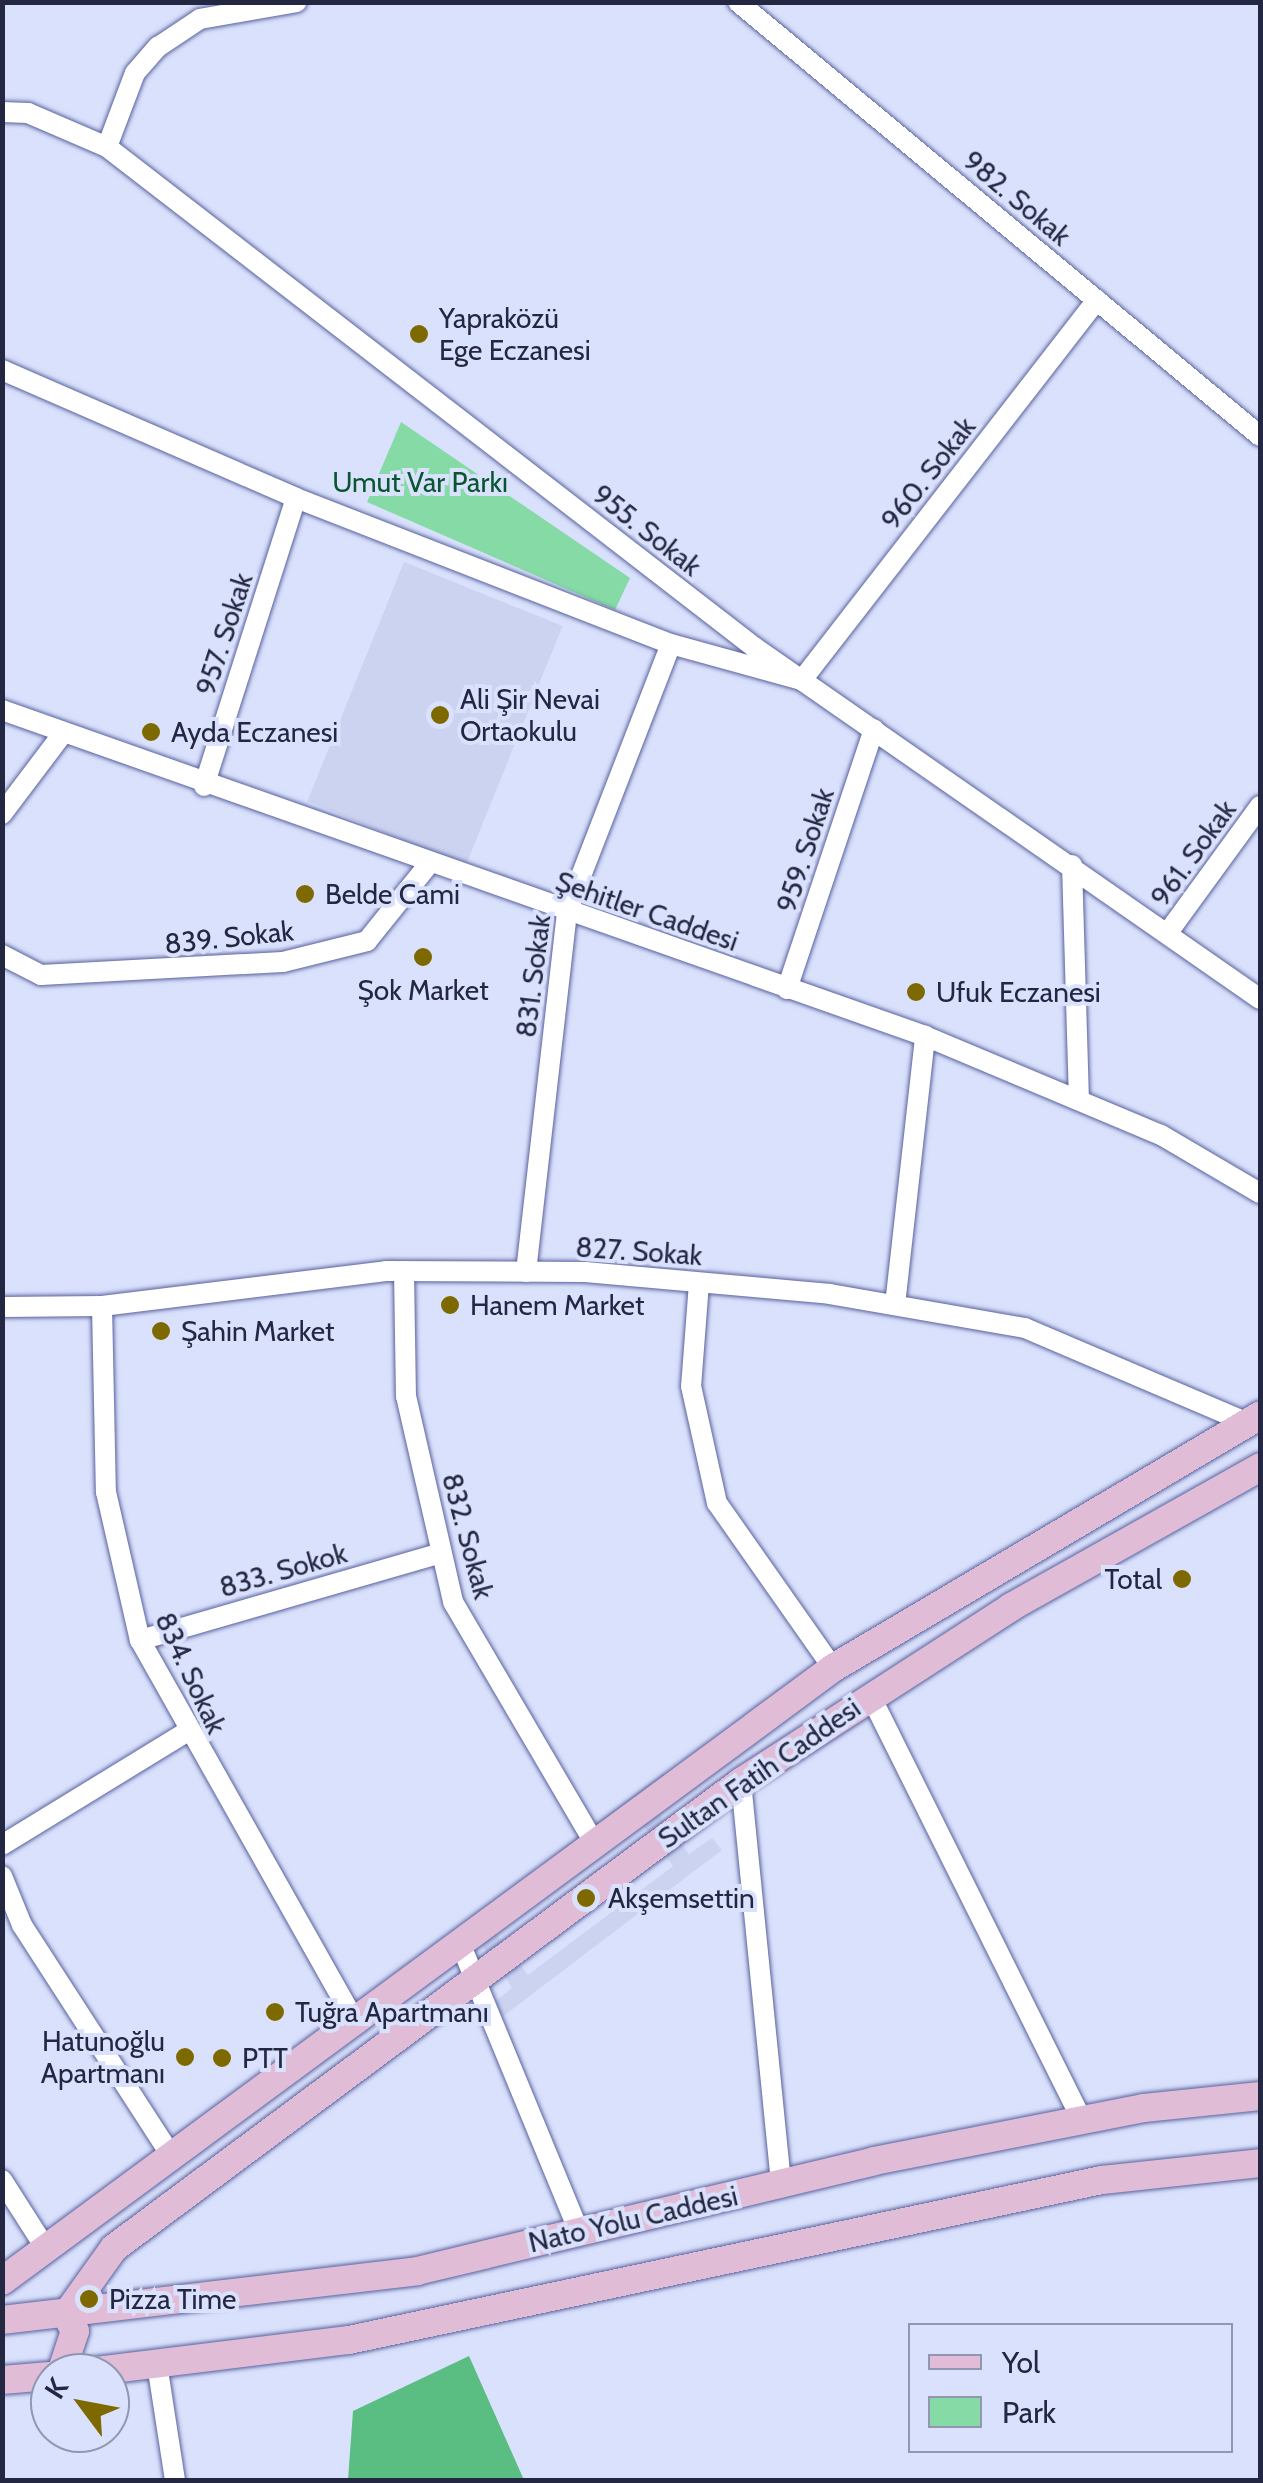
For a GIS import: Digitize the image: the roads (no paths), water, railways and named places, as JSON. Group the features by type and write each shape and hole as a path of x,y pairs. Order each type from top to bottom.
{"main road":[{"name":"Sultan Fatih Caddesi","path":"2,2281 43,2244 356,2024 593,1842 833,1668 1256,1419"},
{"name":"Sultan Fatih Caddesi","path":"66,2315 114,2248 741,1782 870,1694 1260,1467"},
{"name":"Nato Yolu Caddesi","path":"2,2320 416,2271 781,2184 1082,2120 1260,2096"},
{"path":"130,2367 350,2340 1102,2180 1260,2163"},
{"path":"66,2315 76,2330 68,2353"},
{"path":"2,2380 30,2378"}],"street":[{"path":"106,147 135,73 158,47 200,19 230,7 297,2"},
{"name":"982. Sokak","path":"738,2 1260,435"},
{"name":"955. Sokak","path":"2,112 28,113 106,147 802,680 1169,931 1260,999"},
{"name":"960. Sokak","path":"802,680 1097,300"},
{"path":"2,370 296,498 671,644 802,680"},
{"name":"957. Sokak","path":"204,786 296,498"},
{"name":"831. Sokak","path":"526,1272 567,912 671,644"},
{"name":"Şehitler Caddesi","path":"2,710 61,736 925,1036 1078,1097 1260,1193"},
{"name":"959. Sokak","path":"788,988 874,729"},
{"path":"2,814 61,736"},
{"name":"961. Sokak","path":"1169,931 1260,806"},
{"name":"839. Sokak","path":"2,955 42,974 283,962 367,941 428,864"},
{"path":"1072,865 1078,1097"},
{"path":"895,1305 925,1036"},
{"name":"827. Sokak","path":"2,1307 102,1306 404,1272 526,1272 699,1283 895,1305 1025,1328 1256,1419"},
{"name":"832. Sokak","path":"404,1272 406,1396 453,1602 593,1842"},
{"path":"699,1283 691,1386 717,1503 833,1668"},
{"name":"834. Sokak","path":"102,1306 106,1492 140,1640 186,1733 356,2024"},
{"name":"833. Sokok","path":"140,1640 441,1553"},
{"path":"870,1694 1082,2120"},
{"path":"2,1844 186,1733"},
{"path":"741,1782 781,2184"},
{"path":"3,1877 22,1925 171,2155"},
{"path":"460,1943 579,2232"},
{"path":"2,2180 43,2244"},
{"path":"157,2364 175,2480"}],"place":[{"name":"Yapraközü Ege Eczanesi","path":"419,334"},
{"name":"Ali Şir Nevai Ortaokulu","path":"440,715"},
{"name":"Ayda Eczanesi","path":"151,732"},
{"name":"Belde Cami","path":"305,894"},
{"name":"Şok Market","path":"423,957"},
{"name":"Ufuk Eczanesi","path":"916,992"},
{"name":"Hanem Market","path":"450,1305"},
{"name":"Şahin Market","path":"161,1331"},
{"name":"Total","path":"1182,1579"},
{"name":"Akşemsettin","path":"586,1898"},
{"name":"Tuğra Apartmanı","path":"275,2012"},
{"name":"Hatunoğlu Apartmanı","path":"185,2057"},
{"name":"PTT","path":"222,2058"},
{"name":"Pizza Time","path":"89,2299"}],"park label":[{"name":"Umut Var Parkı","path":"420,482"}]}
